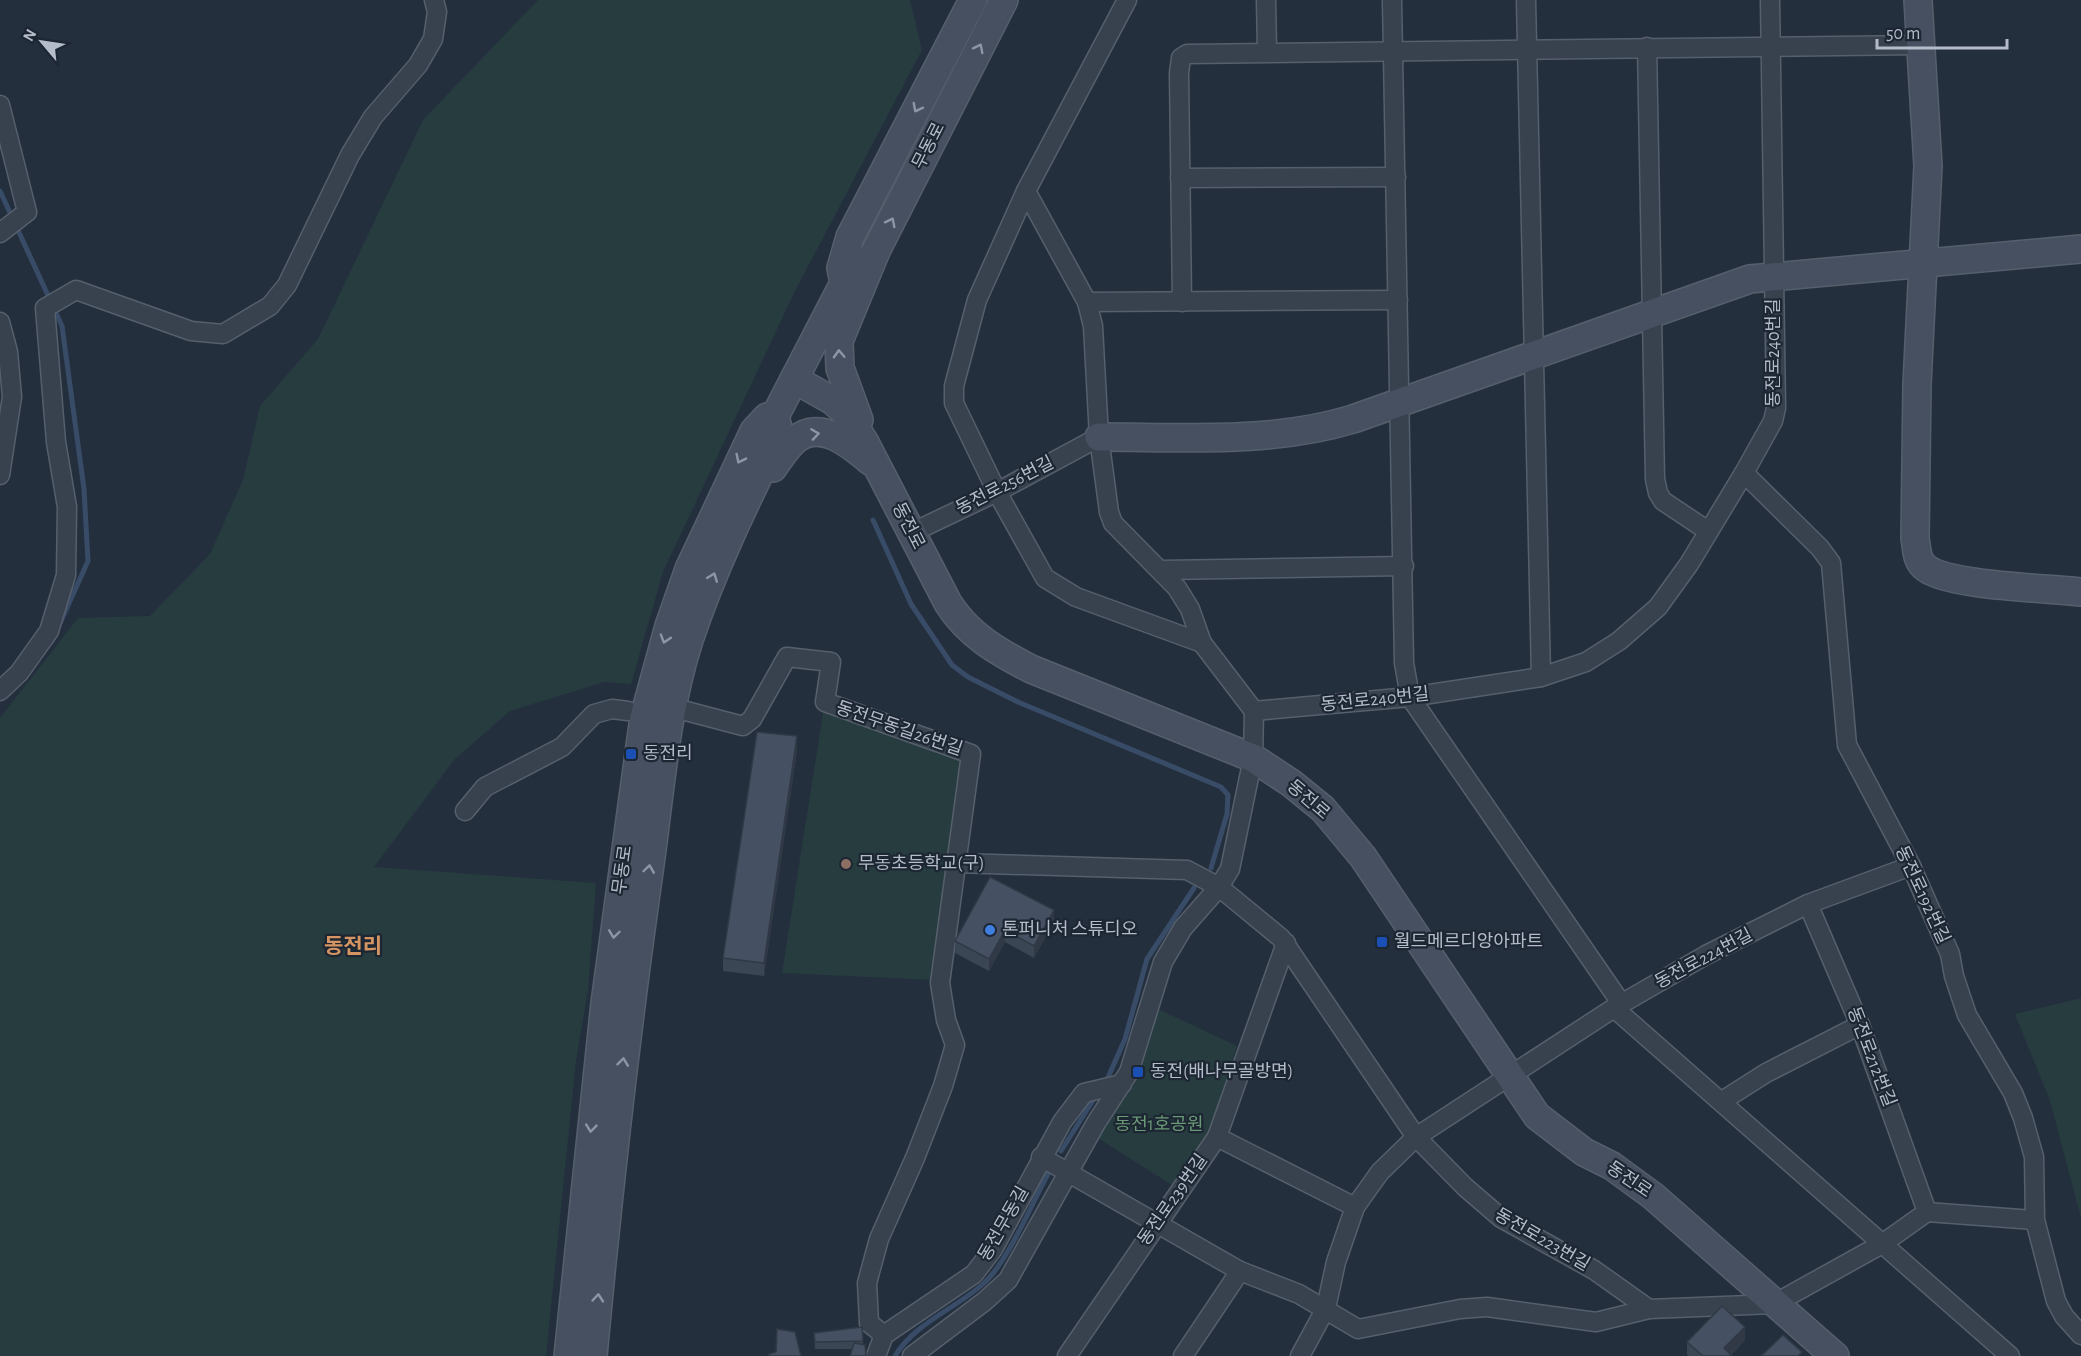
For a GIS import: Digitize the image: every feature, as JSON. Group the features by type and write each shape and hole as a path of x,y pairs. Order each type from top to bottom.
{"street":[{"path":"0,691 19,673 49,630 66,575 67,507 56,442 45,308 76,290 191,331 223,334 270,306 286,285 350,155 373,117 418,65 433,39 436,12 434,0"},
{"name":"무동로","path":"844,283 841,268 850,237 973,0"},
{"name":"무동로","path":"592,1356 618,1101 671,711 689,641 746,501 778,432 775,416 844,283 856,277 876,251 1004,0"},
{"path":"1127,0 1026,191 977,300 954,386 954,403 997,492 1045,578 1057,588 1202,642"},
{"path":"1266,0 1267,51"},
{"path":"1392,0 1404,663 1410,697 1617,1005 2010,1356"},
{"path":"1526,0 1541,677"},
{"name":"동전로240번길","path":"1254,711 1410,697 1541,677 1586,662 1637,626 1658,607 1689,564 1744,472 1773,421 1776,408 1770,0"},
{"path":"1918,0 1928,166 1915,434 1917,557 1924,567 1937,574 1959,579 2081,592"},
{"path":"1182,302 1179,74 1181,58 1195,52 1920,45"},
{"path":"1647,47 1655,479 1658,494 1672,508 1708,531"},
{"path":"0,105 27,212 0,233"},
{"path":"1180,178 1396,177"},
{"path":"912,1356 986,1302 1008,1280 1096,1123 1126,1078 1163,962 1183,928 1204,901 1220,887 1230,869 1237,847 1253,758 1254,711 1202,642 1190,609 1177,588 1162,570 1113,523 1109,512 1099,437 1096,366 1087,302 1026,191"},
{"path":"1099,437 1257,436 1303,432 1353,419 1738,282 1774,276 2081,249"},
{"path":"876,251 839,341 838,351 844,386 878,468"},
{"path":"1087,302 1398,300"},
{"path":"0,322 8,352 12,397 0,475"},
{"name":"동전로","path":"794,379 833,402 846,413 878,468 958,619 997,652 1031,669 1253,758 1291,783 1323,809 1363,857 1537,1116 1584,1152 1612,1166 1653,1196 1834,1356"},
{"name":"무동로","path":"568,1356 605,1003 644,717 669,626 689,569 754,430 767,417 775,416"},
{"path":"746,501 795,440 810,434 825,432 836,436 878,468"},
{"name":"동전로256번길","path":"911,533 997,492 1099,437"},
{"name":"동전로192번길","path":"1744,472 1820,548 1830,563 1847,745 1911,866 1950,954 1954,976 1967,1015 2013,1094 2023,1118 2034,1156 2035,1220 2056,1301 2081,1335"},
{"path":"1162,570 1404,566"},
{"name":"동전무동길26번길","path":"686,711 743,726 752,719 787,657 831,662 825,702 970,754 940,983 946,1020 955,1045 943,1086 915,1158 879,1239 867,1283 869,1323 884,1335"},
{"path":"465,811 485,787 562,747 594,714 612,709 628,711"},
{"path":"956,863 1187,870 1220,887 1286,944"},
{"name":"동전로224번길","path":"1510,1077 1617,1005 1706,955 1808,904 1911,866"},
{"name":"동전로212번길","path":"1808,904 1860,1025 1927,1212"},
{"name":"동전로223번길","path":"1286,944 1416,1137 1465,1187 1501,1218 1594,1270 1648,1309"},
{"name":"동전로239번길","path":"1067,1356 1217,1137 1286,944"},
{"path":"1722,1101 1766,1072 1860,1025"},
{"path":"1300,1356 1326,1308 1336,1262 1355,1207 1380,1172 1416,1137 1510,1077"},
{"name":"동전무동길","path":"884,1335 974,1274 993,1249 1041,1157 1084,1093 1126,1078"},
{"path":"1217,1137 1355,1207"},
{"path":"1041,1157 1070,1171 1240,1271 1299,1294 1358,1329 1460,1309 1487,1307 1596,1322 1648,1309 1774,1304 1882,1244 1927,1212 2035,1220"},
{"path":"1183,1356 1240,1271"},
{"path":"876,1356 884,1335"}],"green space":[{"path":"538,0 910,0 922,50 794,293 663,572 631,684 604,682 510,711 454,760 374,867 596,883 588,990 576,1060 546,1356 0,1356 0,718 78,618 150,616 210,554 243,480 260,406 318,339 423,120"},
{"name":"무동초등학교(구)","path":"824,707 967,757 937,980 782,973"},
{"path":"2081,998 2081,1218 2050,1101 2015,1014"},
{"name":"동전1호공원","path":"1154,1007 1237,1046 1212,1126 1172,1185 1096,1137 1135,1083"}],"building":[{"path":"757,732 797,736 764,963 723,958"},
{"path":"990,877 1054,910 1034,946 1005,930 989,959 955,941"},
{"path":"1722,1306 1745,1327 1724,1348 1732,1356 1703,1356 1687,1342"},
{"path":"862,1327 863,1341 815,1342 814,1333"},
{"path":"777,1329 795,1332 801,1356 769,1356 776,1352"},
{"path":"1783,1335 1802,1352 1798,1356 1761,1356"},
{"path":"854,1343 865,1345 866,1356 850,1356"}],"waterway":[{"path":"0,191 62,326 84,489 88,561 52,641"},
{"path":"873,520 911,604 952,665 968,677 1018,702 1221,787 1228,795 1227,814 1211,868"},
{"path":"1106,1082 1125,1039 1147,959 1194,888"},
{"path":"1061,1151 1097,1094"},
{"path":"895,1356 913,1334 972,1293 992,1274 1019,1232 1048,1174"}],"place":[{"name":"동전리","path":"631,754"},
{"name":"무동초등학교(구)","path":"846,864"},
{"name":"톤퍼니처 스튜디오","path":"990,930"},
{"name":"월드메르디앙아파트","path":"1382,942"},
{"name":"동전(배나무골방면)","path":"1138,1072"}],"district":[{"name":"동전리","path":"353,946"}]}
